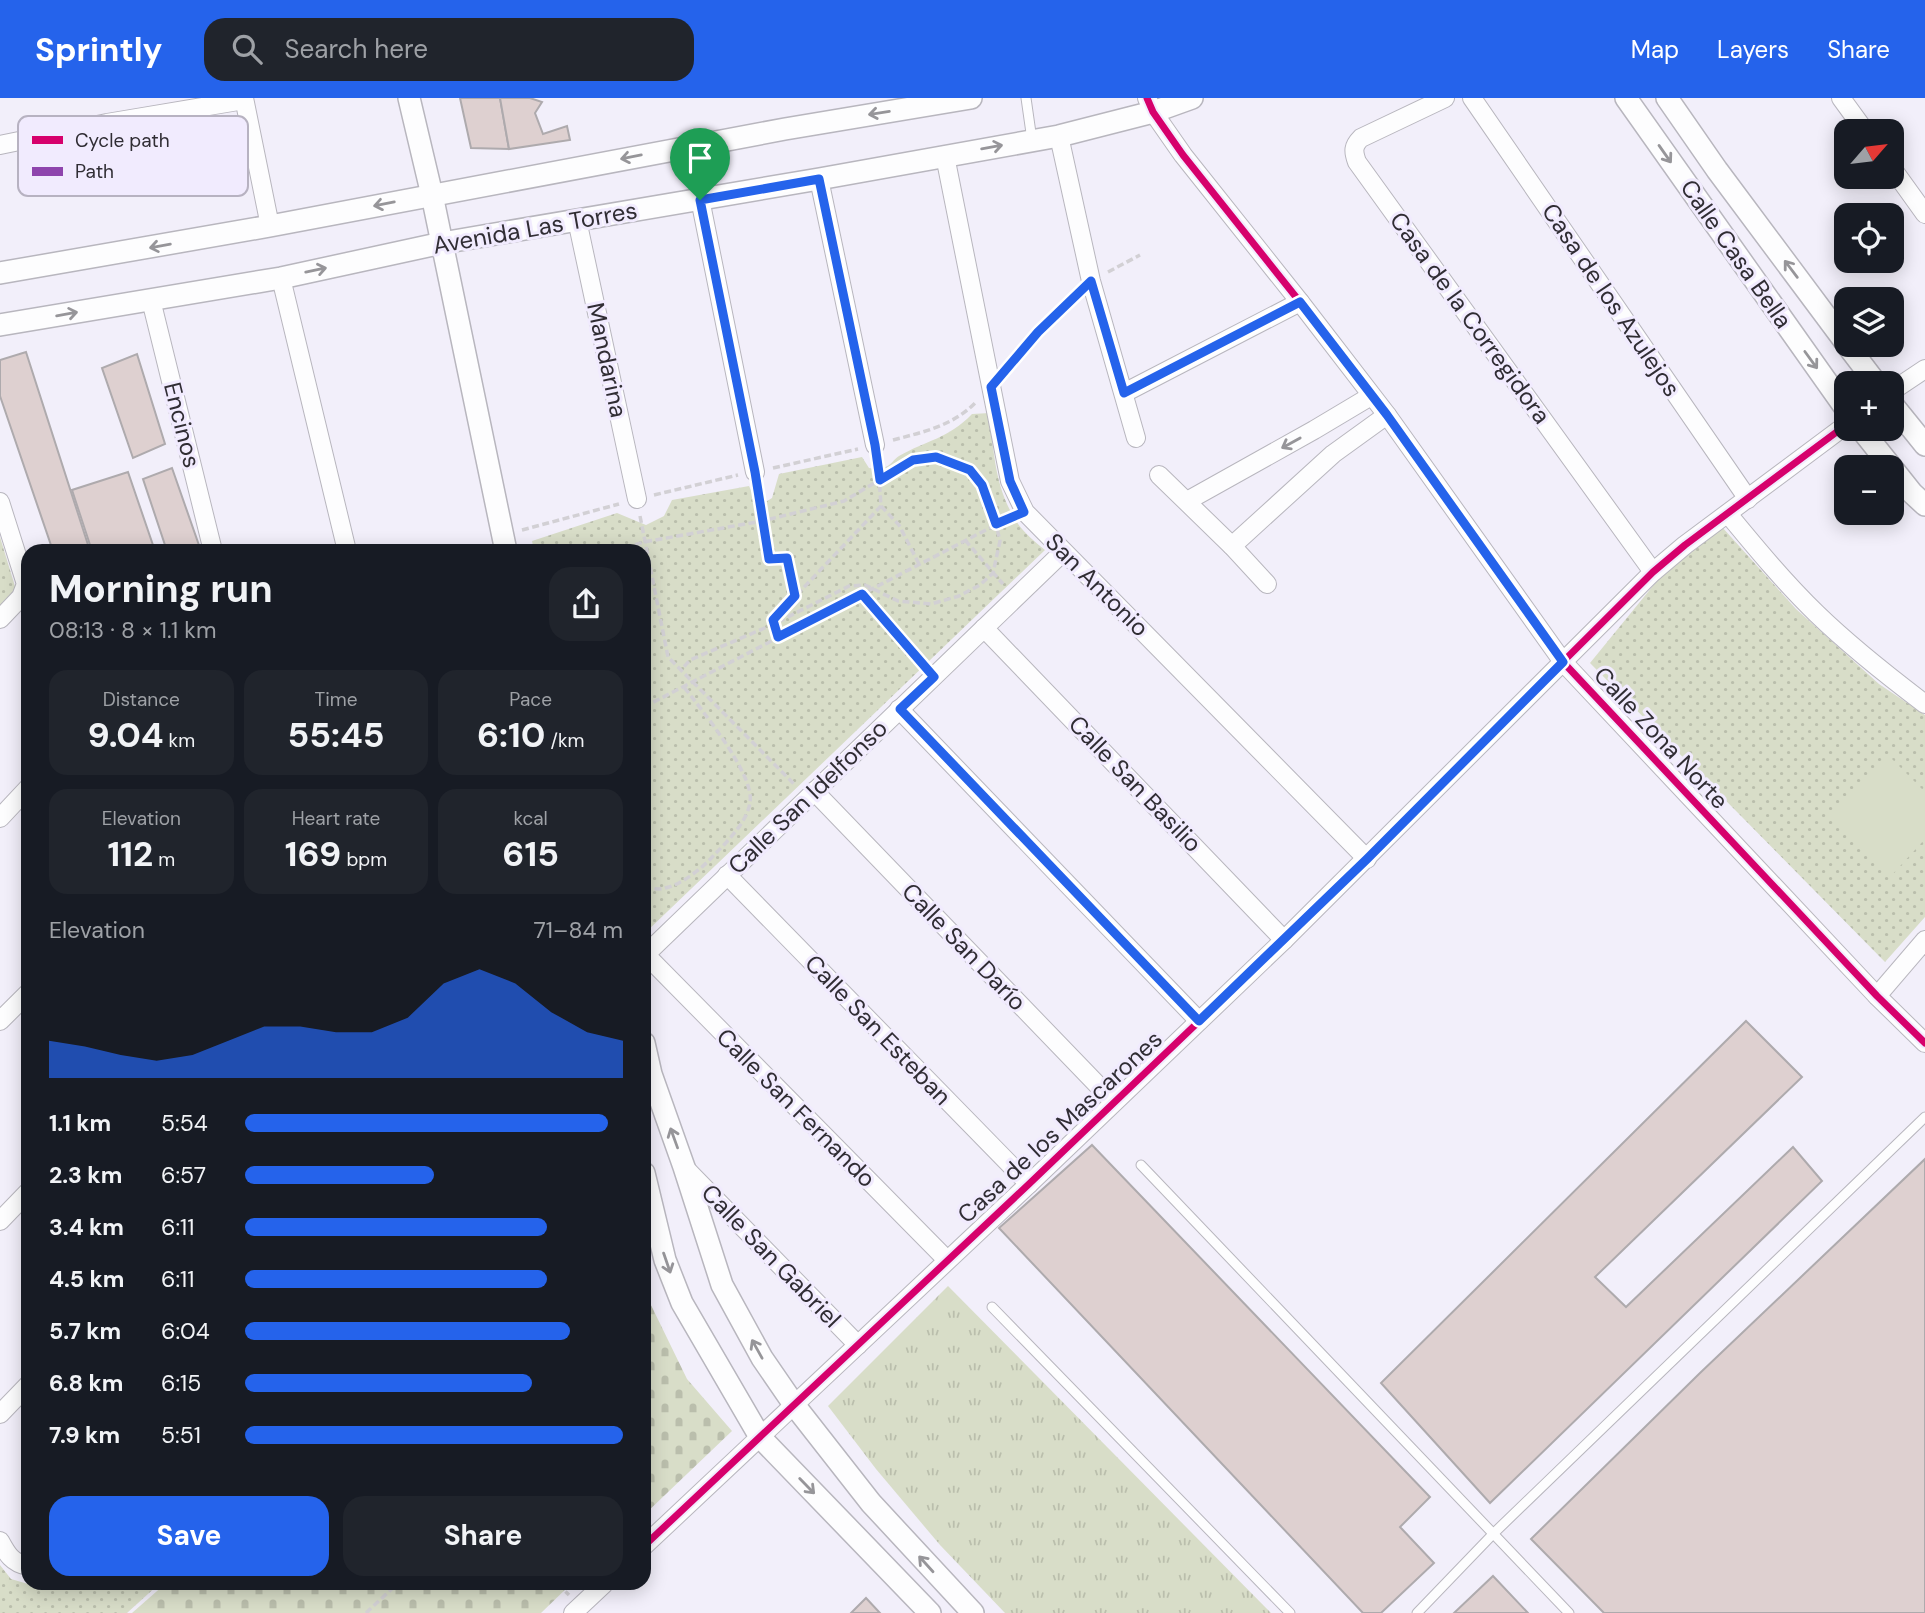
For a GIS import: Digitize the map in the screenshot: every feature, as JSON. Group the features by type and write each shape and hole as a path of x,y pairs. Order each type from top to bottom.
{"street":[{"path":"408,98 432,195 505,544"},
{"name":"Avenida Las Torres","path":"0,274 771,131 944,100 971,98"},
{"name":"Avenida Las Torres","path":"1,321 281,278 442,243 1059,136 1150,105 1192,98"},
{"name":"Casa de la Corregidora","path":"1445,98 1419,103 1361,138 1354,145 1353,152 1357,162 1653,572"},
{"name":"Calle Casa Bella","path":"1626,98 1834,392"},
{"name":"Calle Casa Bella","path":"1667,98 1834,327"},
{"path":"1841,98 1856,119"},
{"path":"147,116 244,99"},
{"name":"Casa de los Azulejos","path":"1474,100 1748,499"},
{"name":"Calle Zona Norte","path":"1150,105 1183,155 1387,415 1563,662 1877,996 1925,1043"},
{"path":"248,119 270,226"},
{"path":"1059,136 1091,281 1136,438"},
{"path":"0,145 18,141"},
{"name":"San Antonio","path":"945,156 1010,481 1024,512 1367,859"},
{"path":"1689,190 1717,170"},
{"path":"819,179 875,445"},
{"path":"1904,185 1925,214"},
{"path":"700,200 755,472"},
{"name":"Mandarina","path":"577,220 637,499"},
{"path":"281,278 345,544"},
{"name":"Encinos","path":"151,300 211,544"},
{"path":"1124,393 1300,302"},
{"path":"1904,383 1925,369"},
{"path":"1187,501 1371,396"},
{"path":"1232,546 1333,454 1387,415"},
{"path":"1904,419 1925,445"},
{"path":"1314,430 1333,454"},
{"name":"Casa de los Mascarones","path":"651,1539 795,1406 1284,940 1653,572 1834,434"},
{"path":"1871,441 1912,493 1925,505"},
{"path":"1159,475 1267,584"},
{"path":"0,502 21,567"},
{"path":"1728,513 1817,614 1877,667 1925,704"},
{"name":"Calle San Idelfonso","path":"651,949 1063,552"},
{"path":"0,619 21,597"},
{"name":"Calle San Basilio","path":"984,628 1284,940"},
{"path":"900,709 1199,1021"},
{"name":"Calle San Darío","path":"814,791 1114,1102"},
{"path":"0,818 21,796"},
{"name":"Calle San Esteban","path":"727,875 1029,1184"},
{"path":"1877,996 1925,940"},
{"name":"Calle San Fernando","path":"651,961 947,1260"},
{"path":"0,1021 21,1000"},
{"path":"651,1083 684,1167 722,1285 762,1358 795,1406 871,1503 973,1613"},
{"name":"Calle San Gabriel","path":"684,1167 858,1345"},
{"path":"0,1221 21,1199"},
{"path":"651,1202 665,1260 682,1303 760,1437 930,1613"},
{"path":"0,1415 21,1392"},
{"path":"0,1541 7,1555 21,1564"},
{"path":"573,1613 598,1590"}],"lane":[{"path":"1026,98 1032,140"},
{"path":"1417,1613 1494,1533 1925,1117"},
{"path":"1141,1165 1569,1613"},
{"path":"992,1307 1290,1613"}],"path":[{"path":"991,387 1038,332 1091,281 1140,255"},
{"path":"875,445 881,506 899,525 919,564"},
{"path":"635,544 762,521 844,501 913,460 936,457 970,470 982,485 1000,541 993,573 980,585 959,597 931,604 898,601 865,585 849,586 774,624 690,660 681,670"},
{"path":"755,472 769,559 787,558 795,596"},
{"path":"637,499 645,544"},
{"path":"778,637 773,620 881,506"},
{"path":"651,703 1024,512"},
{"path":"965,540 1016,598"},
{"path":"651,575 668,657 794,785 814,791"},
{"path":"862,594 934,677"},
{"path":"651,888 664,889 679,883 712,858 741,825 751,801 747,783 734,755 683,686"},
{"path":"366,1613 391,1590"}],"green space":[{"path":"990,413 996,468 1008,507 1028,536 1045,550 651,927 651,544 533,544 532,541 617,513 646,525 664,516 672,500 749,486 754,497 764,503 772,498 779,474 862,457 869,468 882,469 899,456 954,429 972,414"},
{"path":"1722,527 1796,609 1879,684 1925,715 1925,917 1885,962 1590,663 1661,576"},
{"path":"0,537 17,593 0,611"},
{"path":"1887,754 1925,792 1925,839 1890,877 1831,814"},
{"path":"948,1286 1271,1613 1005,1613 940,1545 876,1469 828,1406"},
{"path":"651,1305 687,1379 732,1431 651,1508"},
{"path":"0,1565 11,1579 21,1582 21,1590 152,1590 127,1613 0,1613"},
{"path":"158,1590 565,1590 541,1613 132,1613"}],"building":[{"path":"460,98 500,98 509,149 471,148"},
{"path":"500,98 530,98 542,102 535,113 543,134 567,126 570,140 509,149"},
{"path":"26,352 88,544 51,544 0,396 0,360"},
{"path":"137,354 165,444 133,458 102,368"},
{"path":"172,468 199,544 165,544 143,479"},
{"path":"128,472 153,544 90,544 72,490"},
{"path":"1746,1021 1802,1077 1595,1277 1626,1307 1793,1147 1822,1181 1490,1503 1381,1383"},
{"path":"1092,1145 1430,1497 1400,1527 1434,1563 1381,1613 1363,1613 999,1228"},
{"path":"1925,1159 1925,1613 1604,1613 1531,1539 1700,1373"},
{"path":"1493,1576 1528,1613 1454,1613"},
{"path":"866,1598 880,1613 851,1613"}],"cycle path":[{"path":"1147,98 1153,112 1183,155 1387,415 1563,662 1877,996 1925,1043"},
{"path":"651,1539 1284,940 1653,572 1834,434"}],"route":[{"path":"819,179 880,480 913,460 936,457 970,470 982,485 996,524 1024,512 1010,481 991,387 1038,332 1091,281 1124,393 1300,302 1387,415 1563,662 1367,859 1199,1021 900,709 934,677 862,594 778,637 773,620 795,596 787,558 769,559 755,472 700,200 819,179"}]}
